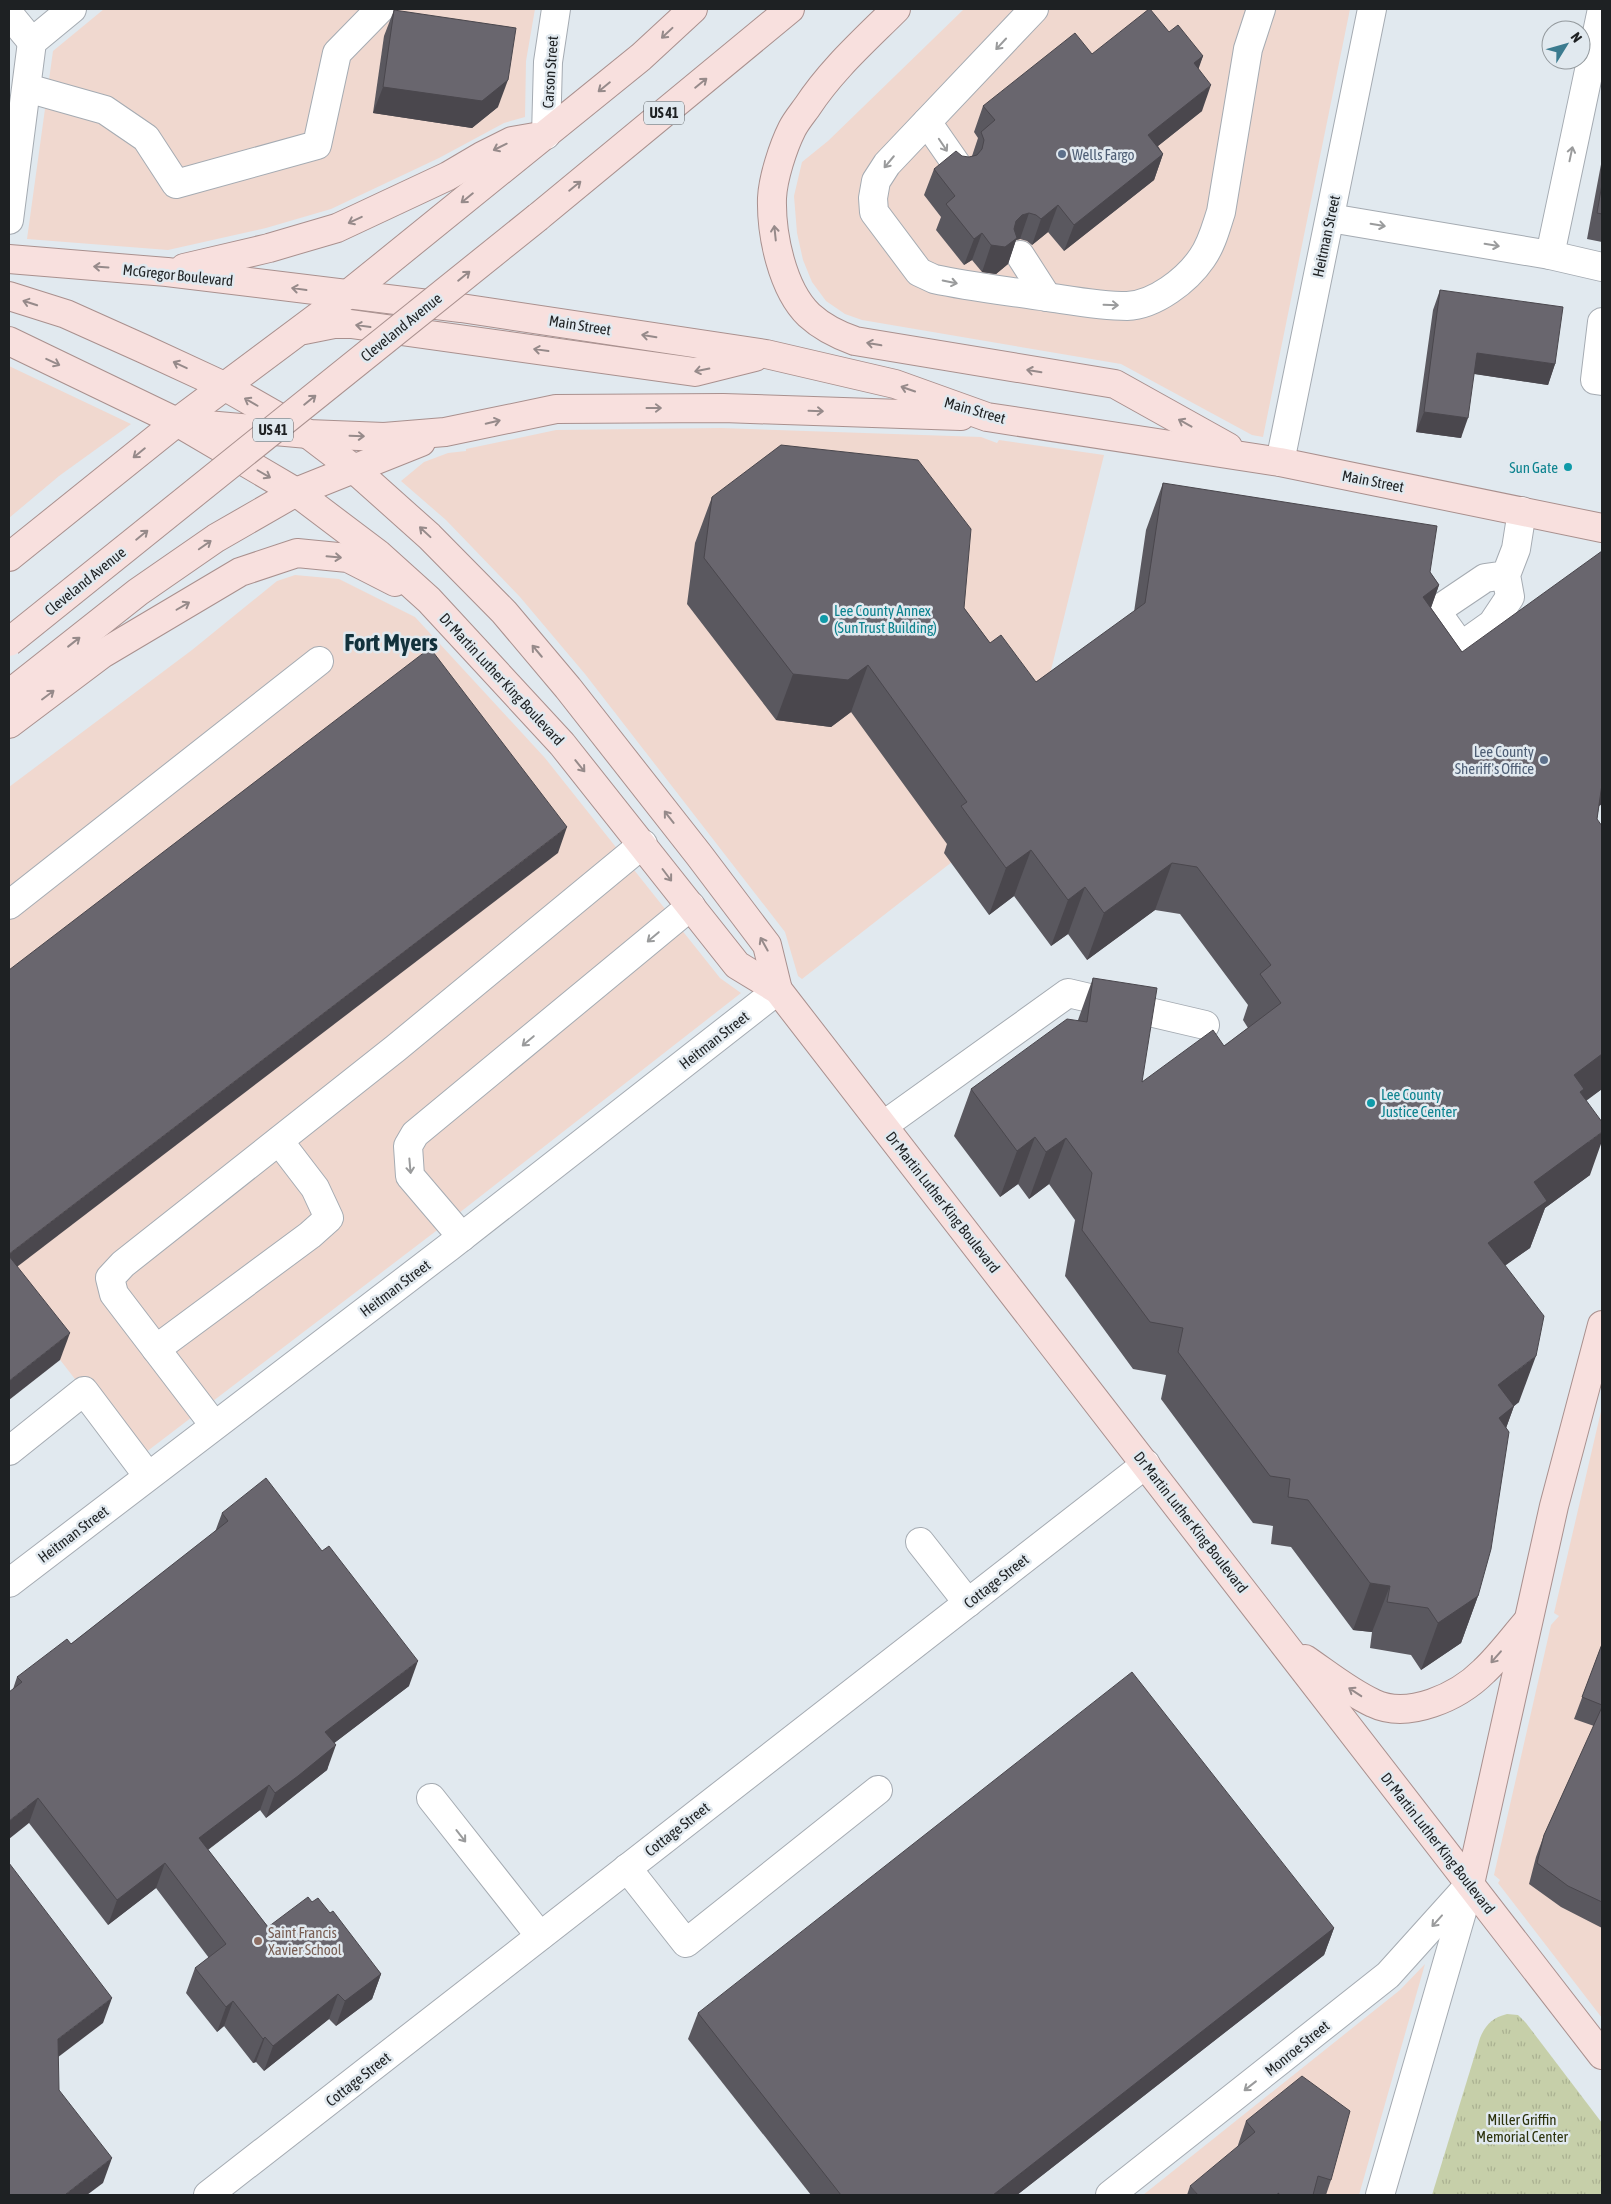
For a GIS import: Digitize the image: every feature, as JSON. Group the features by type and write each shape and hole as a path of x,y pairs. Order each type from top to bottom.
{"main road":[{"path":"9,557 177,422 347,295 641,56 693,9"},
{"name":"Cleveland Avenue","path":"9,642 538,217 790,9"},
{"path":"896,9 825,80 792,128 780,163 772,197 775,238 782,268 793,294 808,315 833,333 855,341 1115,384 1243,456"},
{"path":"167,272 270,248 337,228 448,176 512,141 546,134"},
{"name":"McGregor Boulevard","path":"9,259 167,272 347,295"},
{"name":"Main Street","path":"347,295 499,313 766,354 895,384 987,417 1280,462 1602,528"},
{"path":"9,296 66,314 224,386"},
{"path":"297,331 334,324 351,324 696,372 766,354"},
{"path":"9,342 177,422 308,434 384,437 445,432 556,409 723,408 987,417"},
{"name":"Dr Martin Luther King Boulevard","path":"224,386 308,434 354,469 429,536 490,598 568,688 767,945 778,990"},
{"name":"Dr Martin Luther King Boulevard","path":"177,422 296,492 378,554 428,600 562,744 737,965 778,990 1602,2055"},
{"path":"9,694 138,592 216,538 296,492 445,432"},
{"path":"1561,519 1602,516"},
{"path":"9,724 102,654 169,614 240,572 297,553 348,558 428,600"},
{"path":"1470,1884 1554,1506 1602,1326"},
{"path":"1288,1649 1373,1704 1400,1711 1425,1706 1451,1694 1483,1672 1528,1621"}],"street":[{"path":"9,220 32,42 72,9"},
{"path":"27,88 105,110 146,138 176,184 318,145 337,53 380,9"},
{"name":"Carson Street","path":"546,134 552,9"},
{"path":"1034,9 887,164 876,181 873,198 874,212 882,226 919,272 934,279 1100,305 1129,306 1152,299 1173,287 1193,269 1203,256 1213,236 1221,212 1248,49 1262,9"},
{"name":"Heitman Street","path":"1280,462 1372,9"},
{"path":"1550,255 1602,9"},
{"path":"9,14 32,42"},
{"path":"927,122 959,168"},
{"path":"1330,218 1550,255 1602,267"},
{"path":"1020,255 1047,297"},
{"path":"1602,322 1595,380 1602,381"},
{"path":"1506,575 1516,549 1522,511"},
{"path":"9,905 319,661"},
{"path":"214,1425 114,1294 110,1278 123,1264 396,1048 643,844"},
{"path":"462,1237 410,1176 408,1146 415,1134 691,906"},
{"name":"Heitman Street","path":"9,1583 462,1237 778,990"},
{"path":"884,1125 1068,993 1205,1025"},
{"path":"156,1349 310,1235 329,1218 315,1188 279,1141"},
{"path":"9,1451 84,1391 148,1476"},
{"name":"Cottage Street","path":"208,2195 1146,1464"},
{"path":"920,1542 968,1603"},
{"path":"627,1868 686,1943 878,1790"},
{"path":"431,1798 540,1936"},
{"path":"1380,2195 1470,1884"},
{"name":"Monroe Street","path":"1127,2190 1388,1975 1470,1884"}],"shaded area":[{"path":"104,9 535,9 526,61 525,117 504,123 439,158 331,209 266,228 168,250 27,239 53,51"},
{"path":"964,9 1350,9 1263,437 1252,435 1121,364 862,320 845,314 826,301 812,282 803,260 797,233 794,196 802,162 828,141"},
{"path":"9,366 131,424 59,476 9,518"},
{"path":"721,428 981,437 997,443 999,440 1104,455 1016,812 802,979 798,976 785,932 585,674 520,597 446,520 401,481 424,462 448,453 466,451 466,449 556,430"},
{"path":"295,575 339,579 415,617 545,758 720,978 741,993 436,1231 137,1459 9,1294 9,787 192,650 277,581"},
{"path":"1602,1407 1602,2018 1498,1883 1500,1880 1494,1875 1551,1625 1559,1616 1554,1613"},
{"path":"1425,1964 1359,2195 1143,2195 1400,1990"}],"green space":[{"name":"Miller Griffin Memorial Center","path":"1507,2014 1518,2015 1526,2023 1602,2123 1602,2195 1432,2195 1480,2038 1490,2022 1497,2017"}],"building":[{"name":"Wells Fargo","path":"1149,9 1169,32 1178,25 1203,56 1194,63 1211,85 1148,135 1163,154 1074,225 1058,205 1041,219 1029,213 1022,215 1016,221 1014,229 1017,238 1005,247 991,245 982,233 974,239 946,204 955,196 934,169 956,151 962,156 977,155 982,149 984,140 981,132 995,120 983,106 1075,33 1092,54"},
{"path":"394,10 516,28 508,80 482,101 383,87"},
{"path":"1602,184 1602,214 1597,213"},
{"path":"1440,290 1563,307 1555,364 1477,353 1468,418 1424,412"},
{"name":"Lee County Justice Center","path":"781,445 918,460 971,529 964,608 990,643 1001,635 1036,682 1145,603 1163,483 1437,526 1430,572 1439,585 1423,597 1462,652 1602,551 1602,784 1597,819 1602,826 1602,1054 1574,1075 1584,1089 1580,1092 1602,1122 1602,1132 1534,1182 1547,1201 1488,1243 1544,1316 1536,1356 1498,1385 1514,1406 1499,1418 1509,1432 1491,1549 1478,1596 1438,1623 1428,1608 1387,1602 1390,1586 1370,1583 1308,1500 1288,1497 1290,1479 1270,1476 1178,1352 1183,1328 1150,1322 1082,1230 1092,1173 1066,1138 1046,1152 1035,1137 1017,1151 971,1089 1067,1019 1087,1022 1093,978 1157,988 1142,1082 1213,1030 1224,1046 1281,1003 1260,974 1271,965 1197,867 1172,863 1104,913 1085,887 1068,900 1031,850 1006,868 961,806 967,802 868,665 848,680 793,674 704,558 712,497"},
{"path":"430,648 567,827 9,1254 9,970"},
{"path":"9,1256 70,1333 9,1381"},
{"path":"266,1478 322,1551 329,1546 418,1661 325,1732 336,1745 298,1776 275,1793 269,1785 199,1838 268,1927 308,1897 312,1902 318,1898 330,1913 333,1911 381,1974 345,2001 338,1994 273,2046 265,2037 263,2039 233,2001 226,2007 195,1968 226,1944 165,1863 117,1900 38,1798 9,1821 9,1692 22,1682 17,1677 67,1639 71,1644 228,1521 222,1513"},
{"path":"1602,1644 1602,1705 1582,1697"},
{"path":"1132,1672 1334,1928 993,2195 841,2195 698,2013"},
{"path":"1602,1707 1602,1902 1568,1886 1537,1863 1544,1835"},
{"path":"9,1863 112,1998 58,2039 59,2090 112,2158 66,2194 68,2195 9,2195"},
{"path":"1302,2076 1350,2111 1331,2180 1318,2176 1313,2195 1278,2195 1279,2193 1276,2195 1198,2195 1190,2186 1255,2132 1246,2121"}],"place":[{"name":"Wells Fargo","path":"1062,154"},
{"name":"Sun Gate","path":"1568,467"},
{"name":"Lee County Annex (SunTrust Building)","path":"824,619"},
{"name":"Lee County Sheriff's Office","path":"1544,760"},
{"name":"Lee County Justice Center","path":"1371,1103"},
{"name":"Saint Francis Xavier School","path":"258,1941"}],"district":[{"name":"Fort Myers","path":"391,642"}]}
